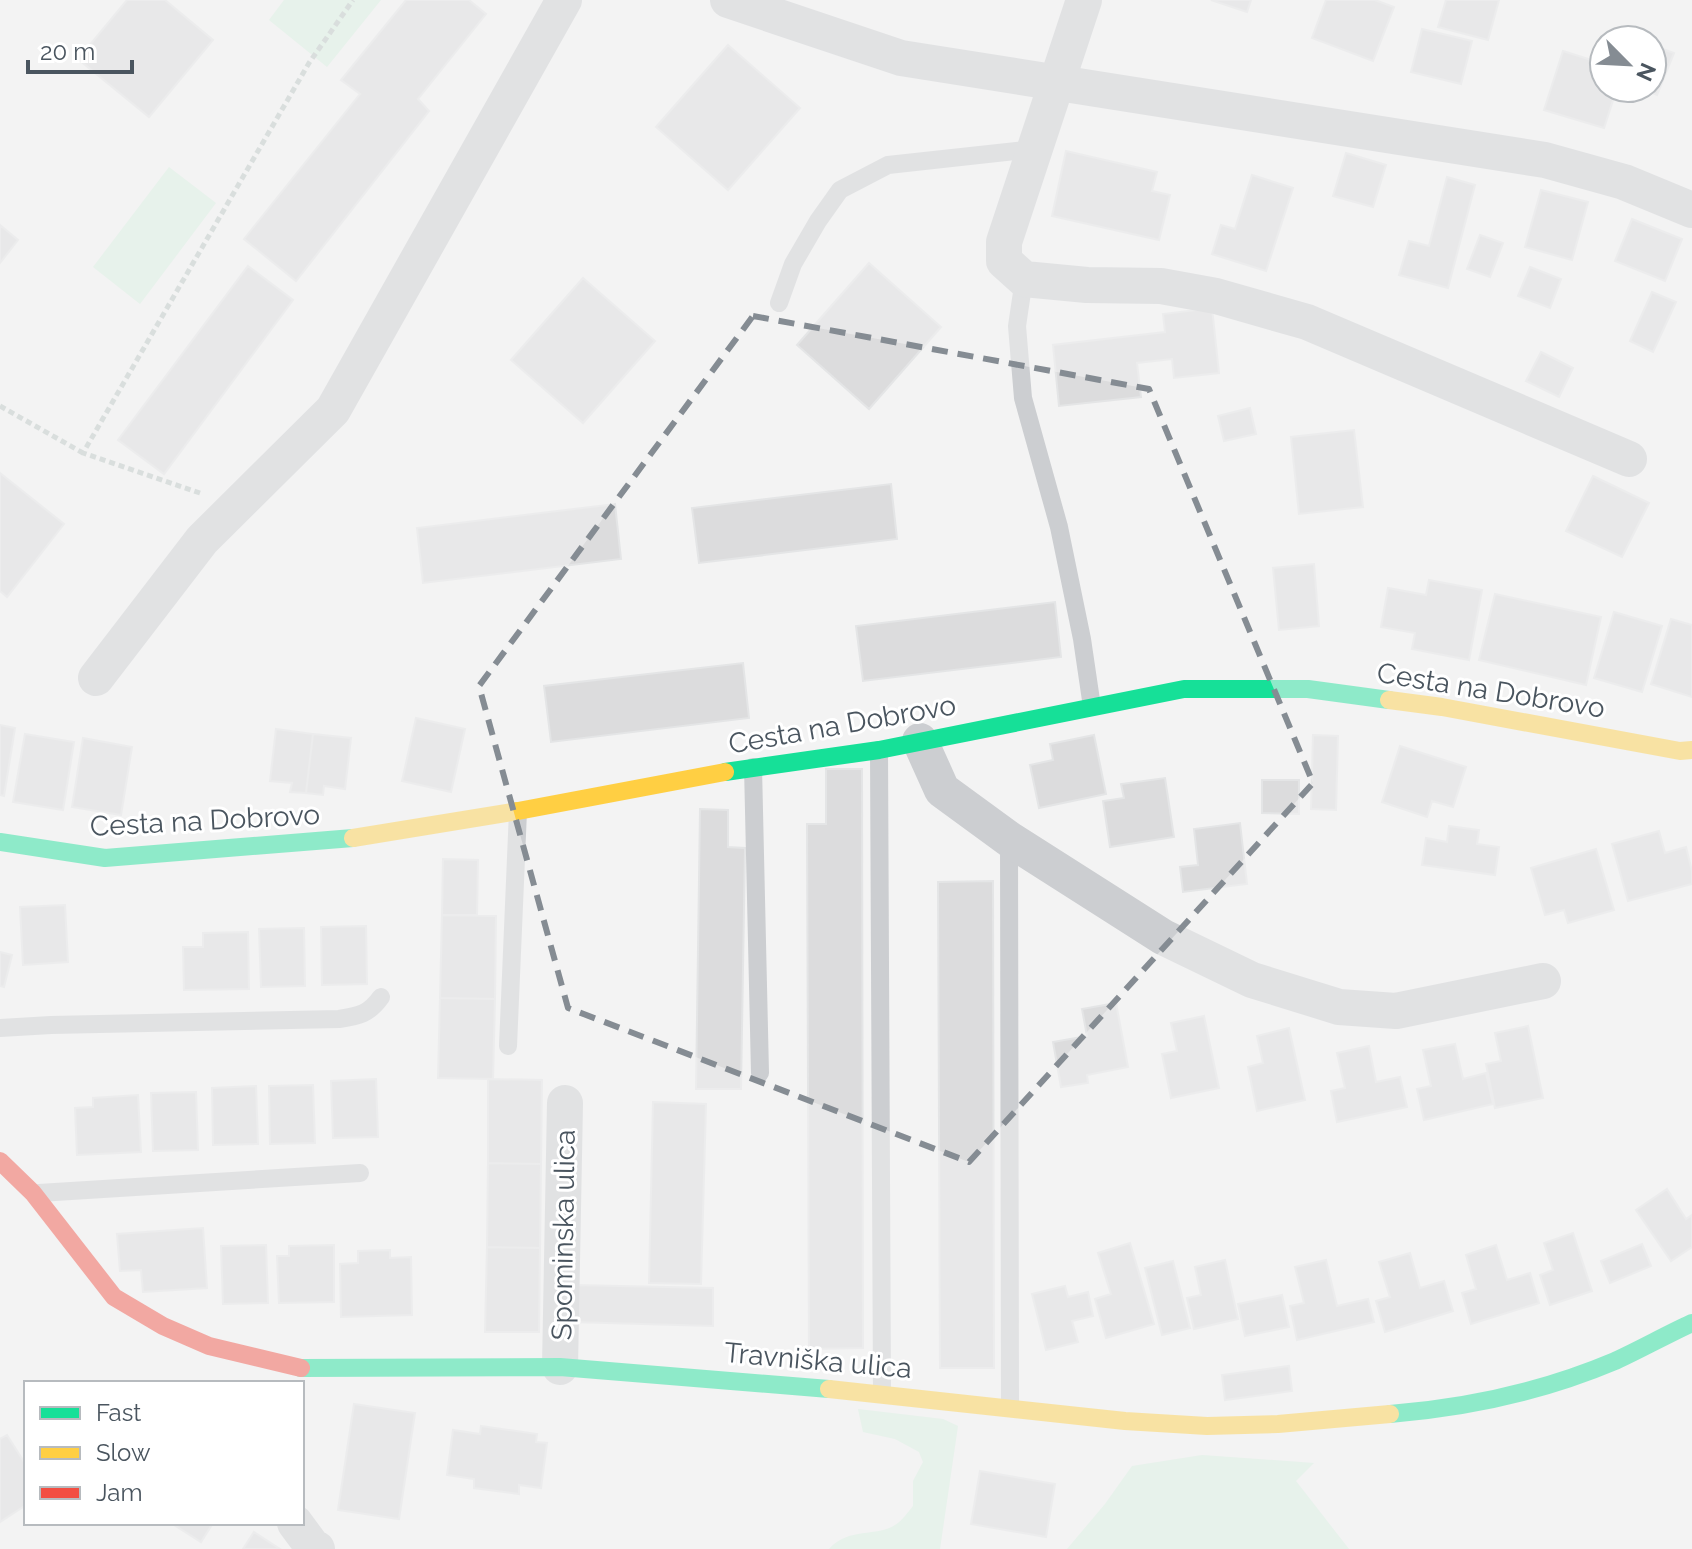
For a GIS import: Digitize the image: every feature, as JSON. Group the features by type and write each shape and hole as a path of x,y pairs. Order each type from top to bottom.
{"street":[{"path":"96,678 202,540 333,410 564,0"},
{"path":"728,0 901,58 1545,160 1624,182 1692,210"},
{"path":"1084,0 1004,242 1004,261 1024,279 1087,285 1161,286 1216,296 1307,322 1629,459"},
{"name":"Cesta na Dobrovo","path":"0,842 105,858 333,841 518,811 753,767 879,750 1184,689 1308,689 1442,707 1680,751 1692,750"},
{"path":"920,741 942,790 1009,839 1163,937 1252,980 1339,1007 1396,1011 1543,981"},
{"name":"Spominska ulica","path":"560,1367 565,1103"},
{"name":"Travniška ulica","path":"0,1161 33,1193 114,1297 163,1326 209,1346 298,1375 560,1367 882,1394 1125,1421 1207,1426 1278,1424 1430,1411 1528,1391 1614,1361 1692,1323"},
{"path":"296,1525 317,1549"}],"lane":[{"path":"779,303 793,264 840,190 888,165 1034,149"},
{"path":"1024,279 1017,326 1023,398 1059,527 1082,639 1092,707"},
{"path":"879,750 882,1394"},
{"path":"753,767 760,1073"},
{"path":"508,1046 518,811"},
{"path":"1009,839 1010,1407"},
{"path":"0,1028 339,1019 360,1016 372,1010 381,997"},
{"path":"33,1193 360,1173"}],"path":[{"path":"83,453 309,63 353,0"},
{"path":"0,406 83,453 237,505"}],"highlighted area":[{"path":"753,316 1149,389 1313,783 969,1162 568,1008 479,686"}],"green space":[{"path":"284,0 381,0 327,67 269,20"},
{"path":"169,167 216,203 140,304 93,267"},
{"path":"858,1409 943,1419 958,1426 940,1549 829,1549 845,1538 888,1529 900,1521 913,1506 913,1481 923,1462 919,1452 895,1439 863,1432"},
{"path":"1202,1455 1314,1463 1296,1481 1349,1549 1067,1549 1132,1466"}],"building":[{"path":"127,0 165,0 213,40 149,117 78,59"},
{"path":"406,0 469,0 486,14 418,99 429,111 296,281 244,239 360,94 341,80"},
{"path":"1211,0 1251,0 1247,12"},
{"path":"1326,0 1375,0 1394,7 1373,61 1312,38"},
{"path":"1446,0 1499,0 1488,40 1438,27"},
{"path":"1422,29 1472,41 1461,84 1411,72"},
{"path":"728,45 800,108 728,190 656,127"},
{"path":"1563,51 1588,59 1588,104 1612,104 1604,128 1544,110"},
{"path":"1668,51 1674,53 1668,68"},
{"path":"1066,151 1157,172 1152,191 1170,195 1159,240 1052,216"},
{"path":"1346,153 1386,165 1373,207 1333,196"},
{"path":"1252,175 1293,188 1266,271 1212,254 1221,225 1235,229"},
{"path":"1447,177 1475,185 1448,288 1399,275 1409,241 1429,246"},
{"path":"1541,190 1588,202 1572,260 1525,247"},
{"path":"1632,219 1682,239 1665,281 1615,261"},
{"path":"0,225 18,240 0,263"},
{"path":"1480,235 1503,243 1490,277 1467,269"},
{"path":"869,263 941,327 869,409 797,345"},
{"path":"248,266 293,300 164,474 118,440"},
{"path":"1530,267 1561,279 1550,308 1518,296"},
{"path":"583,278 655,341 583,423 511,360"},
{"path":"1652,292 1676,302 1653,352 1630,341"},
{"path":"1212,308 1219,373 1174,378 1172,359 1137,363 1141,397 1059,406 1053,345 1165,332 1163,314"},
{"path":"1541,352 1573,368 1559,397 1526,381"},
{"path":"1250,408 1256,434 1224,441 1218,416"},
{"path":"1354,430 1363,507 1299,514 1291,437"},
{"path":"0,473 64,524 7,597 0,591"},
{"path":"1593,476 1649,503 1622,557 1566,531"},
{"path":"891,484 897,539 699,563 692,508"},
{"path":"615,504 621,559 423,583 417,528"},
{"path":"1314,564 1319,626 1279,630 1273,568"},
{"path":"1429,580 1482,590 1469,660 1412,649 1415,633 1381,627 1388,588 1426,595"},
{"path":"1495,594 1601,617 1586,685 1479,660"},
{"path":"1055,602 1061,657 863,681 856,626"},
{"path":"1614,612 1662,626 1642,692 1594,678"},
{"path":"1671,619 1692,625 1692,697 1651,684"},
{"path":"743,663 749,718 551,742 544,686"},
{"path":"416,718 465,729 451,792 402,781"},
{"path":"0,725 15,728 4,796 0,795"},
{"path":"276,729 313,734 306,793 290,792 292,783 270,781"},
{"path":"25,734 74,742 63,810 13,802"},
{"path":"313,734 351,738 345,789 324,786 323,795 306,793"},
{"path":"1094,735 1106,794 1039,808 1030,765 1053,760 1050,744"},
{"path":"1313,735 1338,736 1336,810 1311,809"},
{"path":"83,738 132,747 121,815 72,807"},
{"path":"1400,746 1466,767 1453,807 1432,801 1427,817 1382,802"},
{"path":"826,769 862,769 863,1348 809,1349 807,824 826,824"},
{"path":"1165,778 1174,837 1110,847 1103,801 1124,798 1121,784"},
{"path":"1262,780 1299,780 1299,814 1262,813"},
{"path":"700,809 728,810 728,847 745,848 741,1089 696,1089"},
{"path":"1240,823 1247,884 1183,892 1180,867 1198,865 1194,829"},
{"path":"1449,826 1479,830 1477,844 1499,847 1495,875 1422,865 1426,838 1447,842"},
{"path":"1659,831 1665,853 1686,847 1692,884 1628,901 1612,844"},
{"path":"1596,849 1614,910 1568,923 1564,910 1545,915 1531,868"},
{"path":"443,859 478,860 477,915 442,915"},
{"path":"993,881 994,1368 940,1368 938,882"},
{"path":"65,905 68,962 23,965 20,907"},
{"path":"442,915 496,916 495,999 440,998"},
{"path":"366,926 367,984 322,985 321,927"},
{"path":"304,928 305,986 261,987 259,929"},
{"path":"248,932 249,989 184,990 183,947 203,947 203,933"},
{"path":"0,952 12,955 4,987 0,986"},
{"path":"440,998 495,999 493,1079 438,1078"},
{"path":"1116,1003 1128,1067 1087,1075 1088,1083 1061,1087 1053,1042 1087,1036 1082,1009"},
{"path":"1204,1016 1219,1088 1171,1098 1162,1054 1177,1051 1171,1023"},
{"path":"1528,1026 1543,1098 1495,1108 1486,1064 1501,1061 1495,1033"},
{"path":"1289,1028 1305,1100 1257,1111 1248,1067 1263,1063 1257,1036"},
{"path":"1455,1044 1463,1079 1486,1073 1493,1104 1424,1120 1417,1089 1431,1086 1423,1050"},
{"path":"1369,1046 1376,1082 1400,1077 1407,1107 1337,1122 1331,1091 1345,1088 1337,1053"},
{"path":"376,1079 378,1137 333,1138 331,1081"},
{"path":"488,1079 542,1080 541,1164 488,1163"},
{"path":"313,1085 315,1143 270,1144 269,1086"},
{"path":"256,1086 258,1144 213,1145 212,1088"},
{"path":"196,1092 198,1150 153,1151 151,1093"},
{"path":"138,1095 141,1152 77,1155 75,1108 93,1107 93,1098"},
{"path":"653,1102 706,1104 701,1284 649,1283"},
{"path":"488,1163 541,1164 540,1248 487,1247"},
{"path":"1667,1189 1686,1219 1692,1215 1692,1247 1671,1261 1636,1210"},
{"path":"203,1228 207,1288 143,1292 141,1270 120,1271 117,1234"},
{"path":"1573,1233 1592,1291 1550,1305 1540,1275 1553,1270 1544,1243"},
{"path":"1130,1243 1154,1324 1106,1338 1095,1299 1111,1294 1098,1253"},
{"path":"1642,1244 1651,1266 1610,1283 1601,1261"},
{"path":"266,1245 268,1303 223,1304 221,1246"},
{"path":"334,1245 334,1302 279,1303 277,1256 289,1256 289,1246"},
{"path":"1496,1245 1507,1280 1530,1273 1539,1303 1471,1324 1462,1293 1476,1289 1466,1255"},
{"path":"487,1247 540,1248 539,1332 485,1332"},
{"path":"390,1250 390,1258 411,1257 412,1315 341,1317 340,1264 358,1263 358,1251"},
{"path":"1410,1253 1420,1288 1444,1281 1453,1311 1385,1332 1376,1301 1390,1297 1379,1262"},
{"path":"1225,1260 1238,1319 1194,1329 1187,1298 1201,1295 1195,1267"},
{"path":"1326,1260 1337,1306 1368,1299 1374,1322 1297,1340 1290,1306 1304,1303 1295,1267"},
{"path":"1173,1261 1190,1328 1162,1335 1145,1268"},
{"path":"573,1285 713,1288 713,1326 572,1322"},
{"path":"1065,1286 1068,1297 1088,1292 1093,1316 1072,1321 1078,1342 1046,1350 1032,1294"},
{"path":"1282,1295 1289,1327 1245,1336 1238,1304"},
{"path":"1289,1366 1292,1391 1225,1400 1222,1375"},
{"path":"354,1404 415,1413 399,1519 338,1510"},
{"path":"481,1426 537,1434 536,1442 547,1443 541,1488 519,1485 519,1494 474,1488 474,1479 447,1475 453,1430 480,1434"},
{"path":"7,1435 24,1462 24,1506 0,1522 0,1439"},
{"path":"980,1471 1055,1484 1046,1537 971,1524"},
{"path":"174,1525 212,1525 201,1542"},
{"path":"254,1532 280,1549 243,1549"}],"traffic: fast":[{"path":"725,772 879,750 1184,689 1308,689 1389,700"},
{"path":"0,842 105,858 353,838"},
{"path":"1390,1414 1476,1403 1561,1381 1615,1361 1692,1323"},
{"path":"301,1368 560,1367 829,1389"}],"traffic: slow":[{"path":"1389,700 1680,751 1692,750"},
{"path":"353,838 725,772"},
{"path":"829,1389 1125,1421 1207,1426 1278,1424 1390,1414"}],"traffic: jam":[{"path":"0,1161 33,1193 114,1297 163,1326 209,1346 301,1368"}]}
